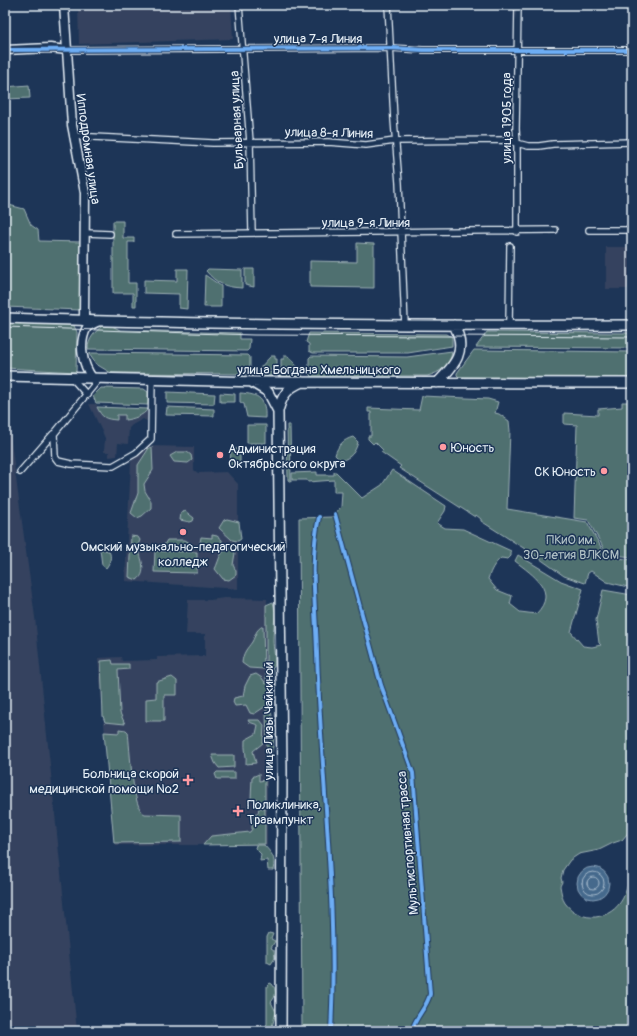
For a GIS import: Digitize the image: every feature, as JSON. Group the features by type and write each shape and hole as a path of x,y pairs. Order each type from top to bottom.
{"main road":[{"name":"Ипподромная улица","path":"64,5 73,136 85,193 86,234 84,320"},
{"name":"улица 7-я Линия","path":"5,50 50,48 67,50"},
{"path":"5,318 99,321 454,326 632,325"},
{"path":"96,379 83,362 83,340 87,327 99,321"},
{"path":"437,383 451,369 458,358 460,343 458,333 454,326"},
{"name":"улица Богдана Хмельницкого","path":"5,376 251,382 632,383"},
{"path":"251,382 268,392 278,411"},
{"path":"278,411 282,397 287,391 302,382"},
{"name":"улица Лизы Чайкиной","path":"278,411 282,770 282,1031"}],"street":[{"name":"Бульварная улица","path":"239,5 250,142 252,233"},
{"path":"388,5 395,141 399,183 405,325"},
{"name":"улица 1905 года","path":"517,232 518,143 516,129 518,5"},
{"name":"улица 7-я Линия","path":"67,50 243,48 632,50"},
{"name":"улица 8-я Линия","path":"73,136 213,142 366,145 395,141 505,140 539,146 553,144 632,142"},
{"name":"улица 9-я Линия","path":"176,234 517,232 555,230"},
{"path":"589,230 632,230"},
{"path":"86,234 110,234"},
{"path":"509,326 510,246"},
{"path":"72,378 86,395"},
{"path":"20,472 86,395 96,379"},
{"path":"54,434 55,457 58,461 64,463 112,466 125,460 151,439 152,380"}],"shaded area":[{"path":"78,5 231,5 233,39 79,44"},
{"path":"606,247 632,247 632,289 606,289"},
{"path":"5,398 35,617 77,1031 5,1031"},
{"path":"89,404 96,404 98,407 148,409 147,421 143,419 132,425 129,428 128,444 118,443 117,456 109,457 109,452 104,452 105,438"},
{"name":"Омский музыкально-педагогический колледж","path":"149,446 194,447 194,470 198,473 227,472 238,484 238,589 125,581 131,461"},
{"name":"Больница скорой медицинской помощи №2","path":"224,598 267,599 267,845 115,845 98,658 121,657 122,661 157,660 157,657 205,656 205,634 186,634 188,600 210,600"},
{"path":"256,1027 256,1031 139,1031 148,1029"}],"green space":[{"path":"29,85 30,98 5,99 5,87"},
{"path":"5,204 24,209 31,225 38,230 39,241 81,242 80,310 5,307"},
{"path":"113,221 123,221 123,238 134,238 134,242 128,242 128,283 136,283 136,306 133,306 133,293 113,293"},
{"path":"357,243 374,244 374,288 310,287 310,261 357,262"},
{"path":"177,269 188,269 187,309 179,308 179,294 144,293 144,280 177,281"},
{"path":"208,269 242,270 242,288 226,286 218,282 206,271"},
{"path":"245,269 254,269 254,287 245,285"},
{"path":"205,275 221,286 221,307 204,307"},
{"path":"5,322 73,324 77,332 76,372 5,368"},
{"path":"110,325 120,330 240,333 240,339 250,339 249,349 247,351 88,349 88,345 94,333 102,326"},
{"path":"487,332 632,333 632,348 476,347"},
{"path":"309,333 447,334 452,337 452,346 408,353 313,353 309,351 309,344 306,342"},
{"path":"474,350 632,352 632,378 459,377 457,373"},
{"path":"452,351 450,360 444,368 427,376 311,376 309,374 309,358 311,356 407,357"},
{"path":"89,354 248,355 250,357 250,374 111,373 96,364"},
{"path":"271,356 275,356 275,359 277,359 277,370 258,370"},
{"path":"284,356 288,356 301,371 281,370 281,359 284,359"},
{"path":"257,372 303,373 302,376 257,375"},
{"path":"101,388 144,389 148,392 148,405 96,403 93,396"},
{"path":"167,392 215,394 214,404 167,403"},
{"path":"220,393 235,394 235,402 220,402"},
{"path":"240,393 257,396 263,402 265,418 247,417 244,404 240,402"},
{"path":"422,396 488,399 498,402 495,413 509,421 510,431 507,509 587,522 606,556 632,560 632,588 607,582 591,571 588,573 585,583 564,576 536,556 481,521 481,519 476,515 475,517 399,468 401,466 381,452 383,450 375,442 373,444 368,439 368,436 371,436 371,412 368,412 368,408 419,410"},
{"name":"СК Юность","path":"622,402 632,402 632,557 607,554 588,520 574,518 577,425 564,424 564,413 598,415 598,409 622,407"},
{"path":"97,407 148,409 141,415 128,420 125,420 125,415 117,415 117,420 104,417"},
{"path":"167,407 214,409 214,416 166,415"},
{"path":"247,425 266,425 266,443 247,443"},
{"path":"287,425 290,425 291,482 288,480"},
{"path":"353,437 358,442 354,452 341,461 335,455 338,448 341,443"},
{"path":"152,447 153,470 144,484 145,491 151,501 151,508 142,516 137,518 131,513 138,493 138,465 149,448"},
{"path":"231,449 240,449 240,467 230,467"},
{"path":"177,452 187,452 191,455 192,460 188,463 174,462 170,456"},
{"name":"ПКиО им. 30-летия ВЛКСМ","path":"392,470 446,506 445,511 437,523 445,528 463,529 511,551 511,556 508,559 501,558 496,563 488,579 497,590 512,596 510,604 520,612 536,614 542,606 545,598 541,584 515,561 518,555 561,581 583,589 571,632 583,646 592,647 601,645 599,643 596,620 603,590 632,595 632,828 622,840 599,850 579,854 570,860 563,870 561,878 562,882 560,886 565,903 572,910 587,917 604,915 618,906 626,892 632,850 632,1031 302,1031 299,518 332,517 341,507 342,492 334,492 334,480 308,482 307,480 292,480 292,473 317,472 317,475 334,475 334,472 336,472 362,498 382,485"},
{"path":"185,511 194,518 193,521 190,522 180,520 181,513"},
{"path":"227,519 239,522 241,539 238,541 232,540 219,528 224,520"},
{"path":"212,535 217,536 222,540 222,546 218,550 213,550 200,543 201,537 212,538"},
{"path":"131,536 138,537 140,540 138,545 143,568 141,577 137,580 129,577"},
{"path":"167,540 185,540 190,543 190,549 169,548 164,545"},
{"path":"232,548 235,553 233,565 236,575 229,580 223,579 215,569 222,553"},
{"path":"100,549 109,551 110,553 109,564 106,568 102,565"},
{"path":"155,551 197,552 197,573 154,572"},
{"path":"273,602 275,612 273,640 275,660 274,667 272,668 271,692 273,704 271,707 266,706 254,714 250,713 246,705 235,706 233,702 234,698 243,696 245,686 250,676 256,674 262,678 266,684 266,605"},
{"path":"263,626 264,669 249,668 242,663 243,656 257,631"},
{"path":"112,660 113,664 129,664 129,669 118,670 120,713 125,724 105,722 103,716 101,661"},
{"path":"172,677 177,681 177,695 164,695 164,721 146,721 146,699 156,698 156,682"},
{"path":"269,709 271,712 274,731 271,754 267,752 266,710"},
{"path":"248,720 260,720 264,725 263,743 253,751 256,763 246,764 245,740 256,734 258,725 249,722"},
{"path":"119,729 126,730 128,732 134,791 141,810 145,814 181,815 181,842 114,843 104,732 119,733"},
{"path":"212,755 234,755 234,767 219,768"},
{"path":"217,772 235,772 235,779 217,779 215,774"},
{"path":"259,774 259,781 265,780 265,805 258,805 258,800 251,799 252,777"},
{"path":"259,808 265,808 265,844 203,845 211,836 250,832 252,829 252,814 258,813"},
{"path":"256,845 264,845 271,853 274,859 273,870 268,870 267,860 260,861 261,854 255,848"},
{"path":"269,933 273,934 271,939 275,941 271,948 274,950 275,958 271,964 267,962 267,937"},
{"path":"270,983 274,986 275,996 271,1002 276,1012 271,1031 258,1031 258,1027 265,1027 267,1024 267,986"}],"water":[{"path":"593,867 604,872 609,883 604,894 593,899 582,894 577,883 582,872"}],"tram line":[{"path":"5,327 254,335 632,337"}],"cycle path":[{"path":"5,50 391,48 423,50 632,50"},
{"name":"Мультиспортивная трасса","path":"335,514 381,685 413,773 430,994 413,1026 412,1031"},
{"path":"319,517 314,551 314,585 319,700 331,889 333,984 331,1031"}],"place":[{"name":"Юность","path":"443,447"},
{"name":"Администрация Октябрьского округа","path":"220,455"},
{"name":"СК Юность","path":"604,471"},
{"name":"Омский музыкально-педагогический колледж","path":"183,532"},
{"name":"Больница скорой медицинской помощи №2","path":"188,780"},
{"name":"Поликлиника, Травмпункт","path":"238,811"}]}
